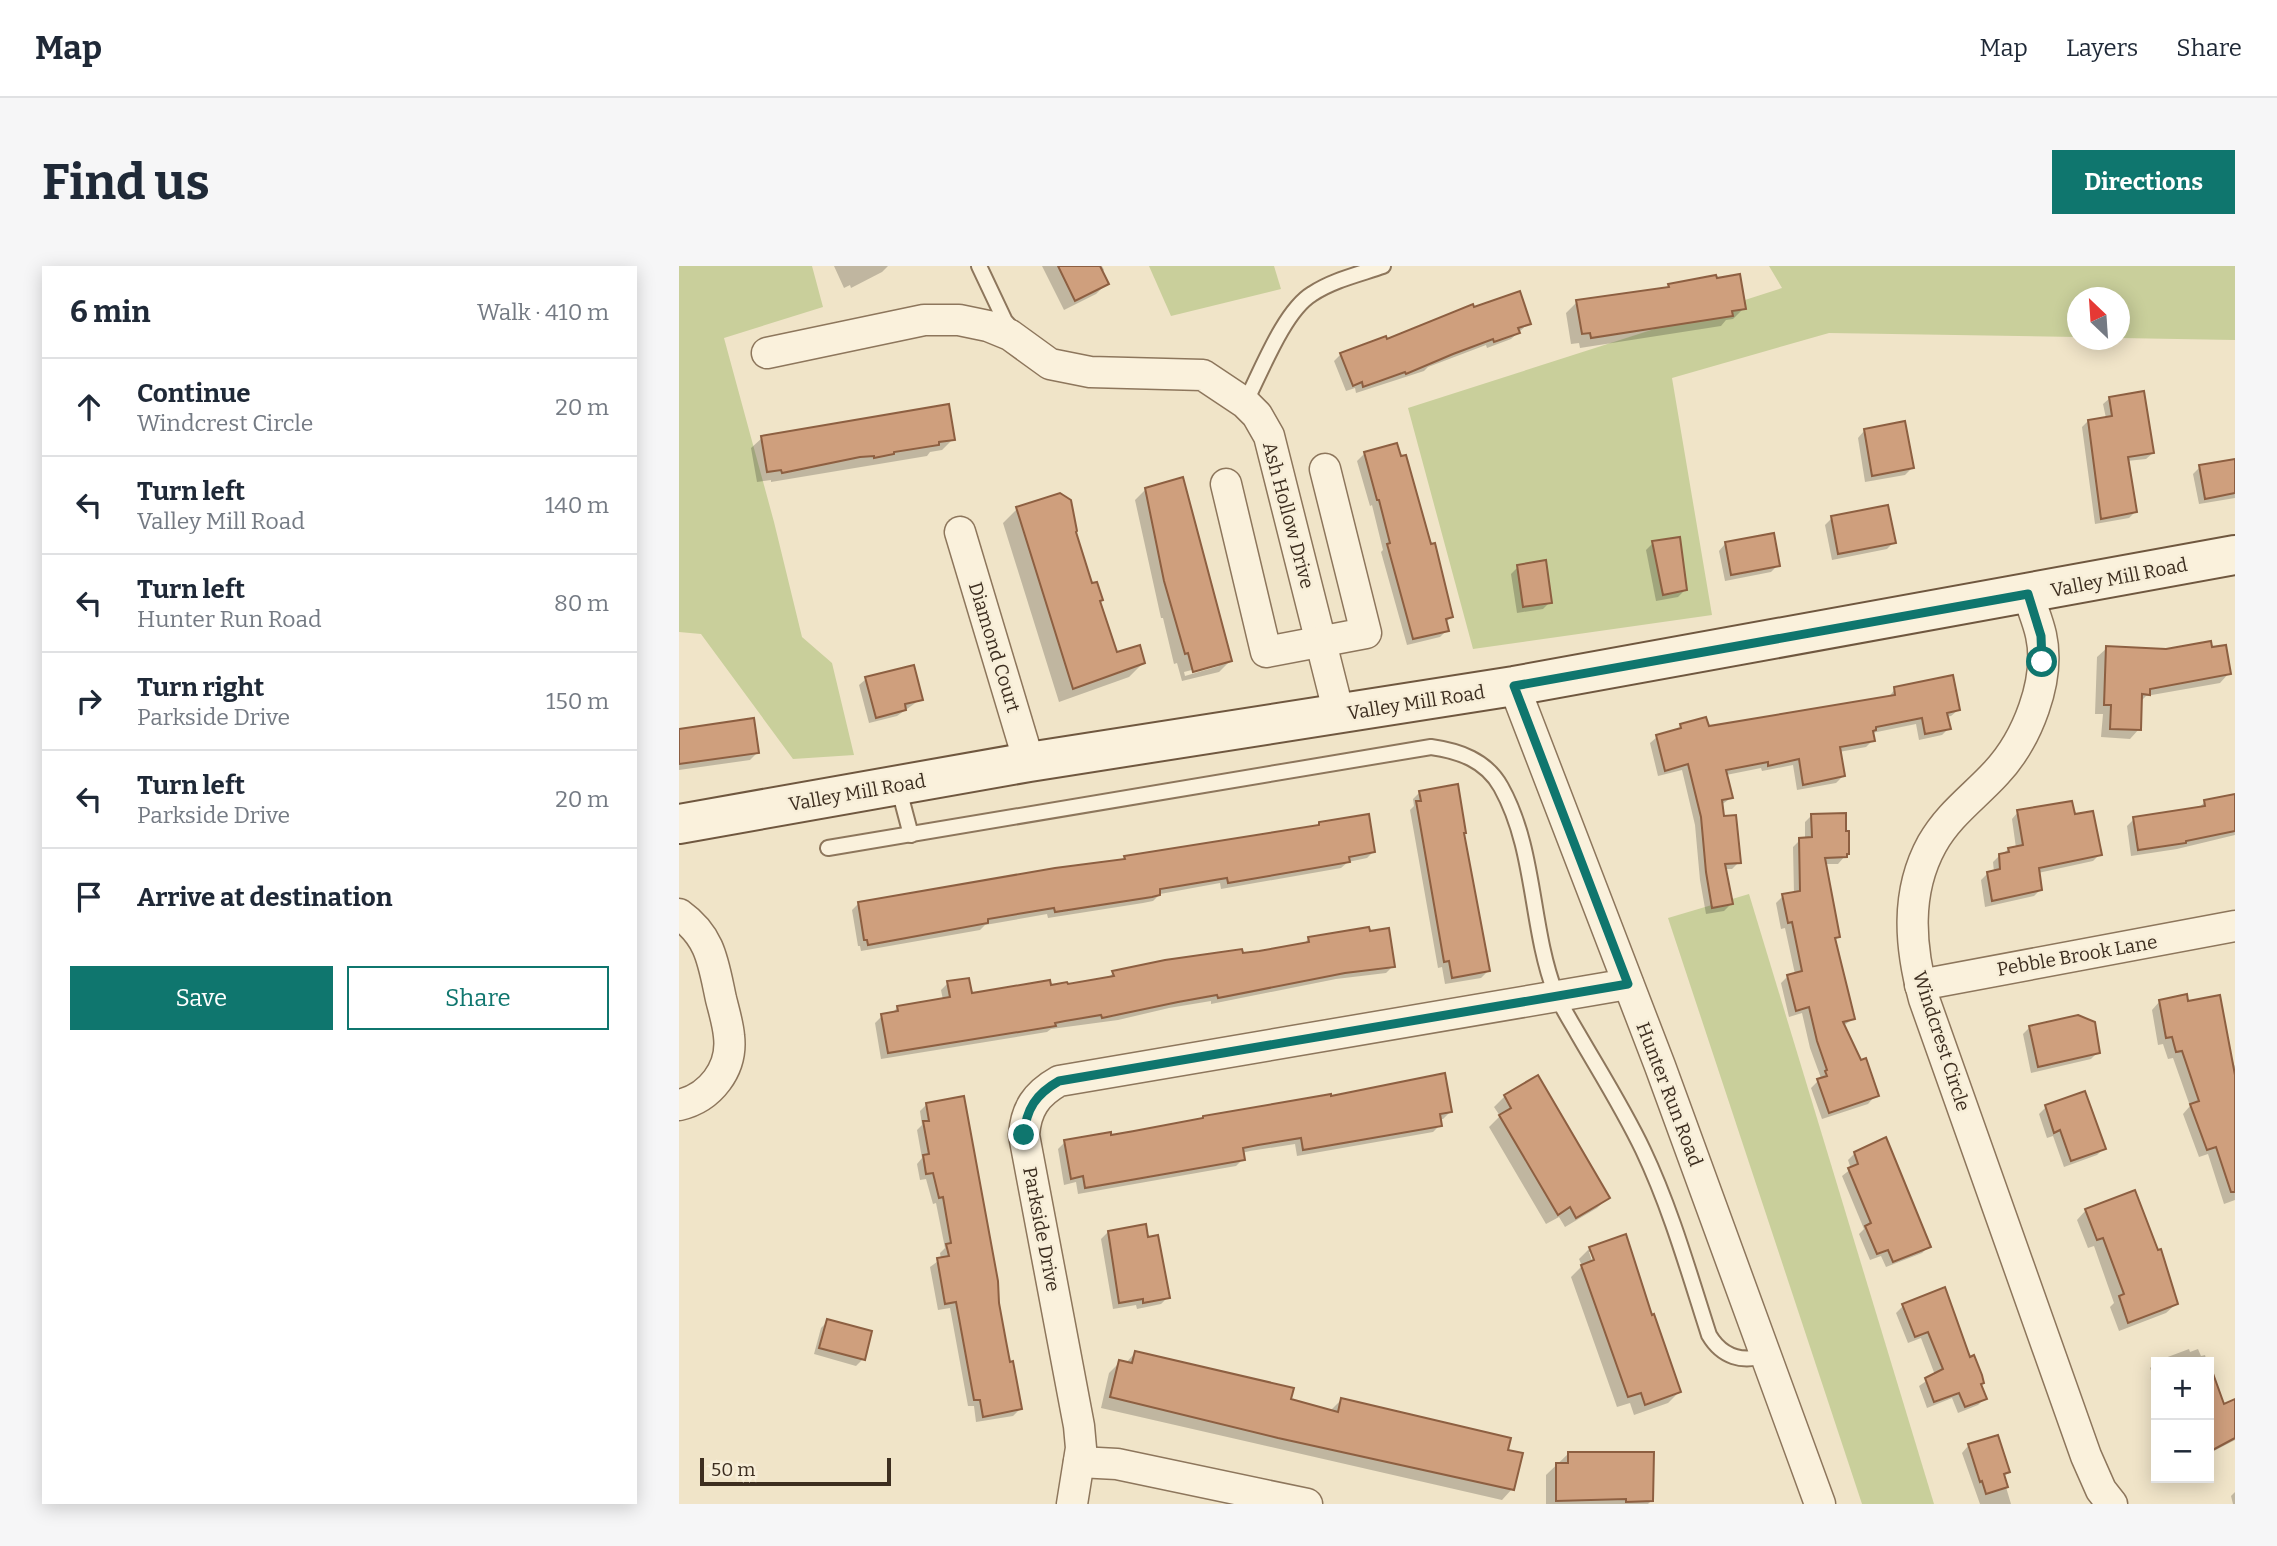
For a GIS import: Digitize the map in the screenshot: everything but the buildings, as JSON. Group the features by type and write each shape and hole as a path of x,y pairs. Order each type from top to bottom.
{"street":[{"name":"Ash Hollow Drive","path":"767,353 924,320 941,319 988,326 1025,345 1050,364 1090,372 1203,375 1245,403 1257,415 1269,436 1339,714"},
{"path":"1226,484 1266,652 1366,633 1325,469"},
{"name":"Diamond Court","path":"960,532 1029,762"},
{"name":"Valley Mill Road","path":"679,824 1029,762 1514,686 2235,555"},
{"name":"Windcrest Circle","path":"2028,594 2041,636 2042,662 2038,694 2028,725 2012,753 1996,773 1949,818 1932,845 1919,875 1913,906 1912,939 1920,985 2087,1456 2101,1490 2112,1504"},
{"name":"Hunter Run Road","path":"1514,686 1628,984 1820,1504"},
{"path":"679,914 695,926 706,942 713,960 730,1038 721,1077 705,1094 679,1105"},
{"name":"Pebble Brook Lane","path":"1920,985 2235,926"},
{"name":"Parkside Drive","path":"1072,1504 1079,1462 1079,1426 1024,1135 1025,1121 1031,1104 1043,1090 1059,1081 1628,984"},
{"path":"1079,1462 1117,1464 1307,1504"}],"lane":[{"path":"979,266 1005,321 1025,345"},
{"path":"1245,403 1290,315 1309,296 1325,286 1383,266"},
{"path":"828,848 1431,747 1453,750 1473,758 1489,771 1500,786 1516,820 1525,849 1546,968 1557,996 1643,1148 1662,1194 1710,1335 1717,1348 1733,1358 1752,1359 1766,1355"},
{"path":"898,785 911,835"}],"green space":[{"path":"679,266 812,266 823,307 724,338 802,637 832,663 854,755 793,759 701,634 679,632"},
{"path":"1149,266 1274,266 1281,289 1171,316"},
{"path":"1769,266 2235,266 2235,340 2130,338 2130,287 2067,287 2067,337 1829,333 1672,378 1712,615 1473,649 1408,408 1782,288"},
{"path":"1749,894 1934,1504 1862,1504 1668,918"}],"route":[{"path":"1024,1135 1025,1121 1031,1104 1043,1090 1059,1081 1628,984 1514,686 2028,594 2041,636 2042,662"}]}
